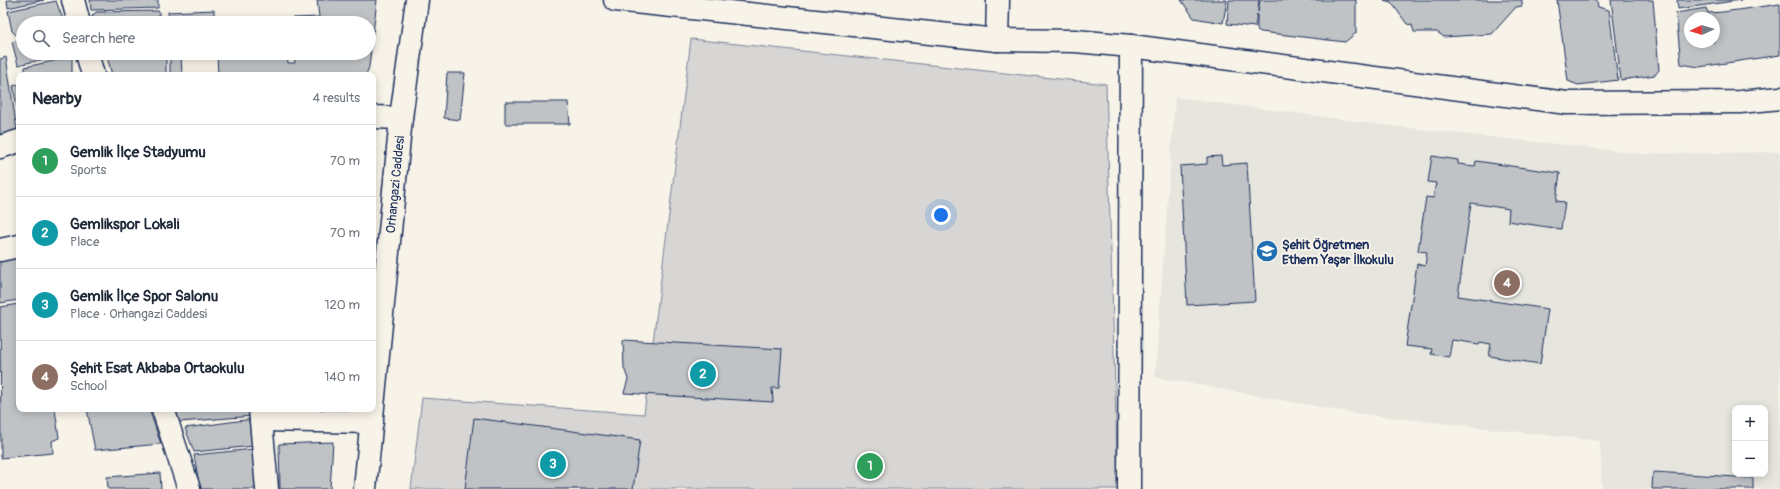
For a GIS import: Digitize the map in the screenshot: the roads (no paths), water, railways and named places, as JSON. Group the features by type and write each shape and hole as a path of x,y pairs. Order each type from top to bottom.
{"street":[{"path":"73,0 77,16"},
{"name":"Orhangazi Caddesi","path":"376,346 382,233 401,118 417,0"},
{"path":"615,0 667,3 997,40 1075,42 1131,46 1567,103 1740,102 1780,98"},
{"path":"997,40 998,0"},
{"path":"1129,489 1131,46"},
{"path":"89,60 92,72"},
{"path":"376,118 401,118"},
{"path":"0,147 16,142"},
{"path":"0,250 16,247"},
{"path":"165,412 189,489"},
{"name":"Orhangazi Caddesi","path":"366,489 373,412"},
{"path":"267,489 261,415 372,422"}],"place":[{"name":"Şehit Öğretmen Ethem Yaşar İlkokulu","path":"1267,251"},
{"name":"Şehit Esat Akbaba Ortaokulu","path":"1507,283"},
{"name":"Gemlikspor Lokali","path":"703,374"},
{"name":"Gemlik İlçe Spor Salonu","path":"553,464"},
{"name":"Gemlik İlçe Stadyumu","path":"870,466"}]}
